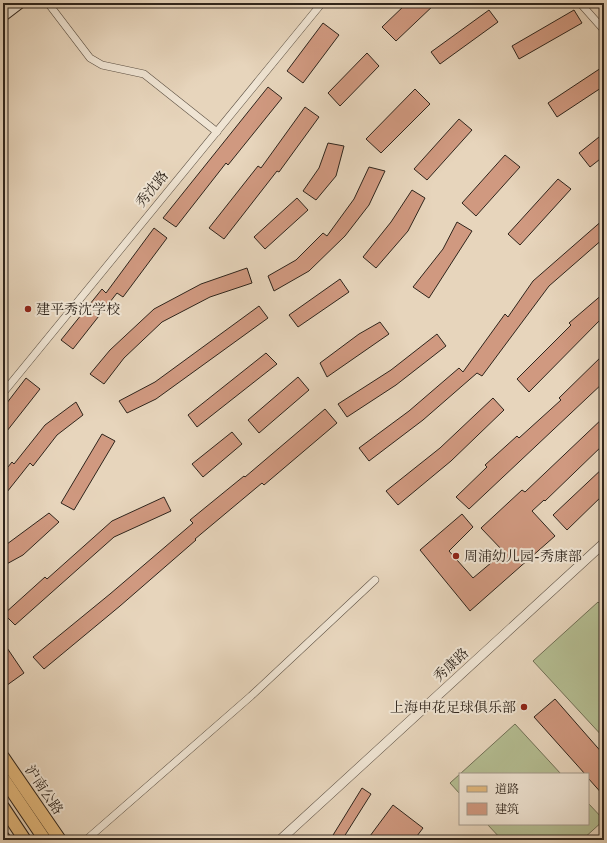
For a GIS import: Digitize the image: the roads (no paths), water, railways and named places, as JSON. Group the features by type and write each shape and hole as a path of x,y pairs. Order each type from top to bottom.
{"main road":[{"path":"3,16 20,3"},
{"name":"沪南公路","path":"3,757 60,840"},
{"path":"3,778 45,840"},
{"path":"3,807 25,840"}],"street":[{"path":"48,3 90,58 102,65 144,74 217,132"},
{"name":"秀沈路","path":"3,393 322,3"},
{"path":"580,3 604,30"},
{"name":"秀康路","path":"280,840 604,543"},
{"path":"86,840 252,696 376,580"}],"place":[{"name":"建平秀沈学校","path":"28,309"},
{"name":"周浦幼儿园-秀康部","path":"456,556"},
{"name":"上海申花足球俱乐部","path":"524,707"}]}
